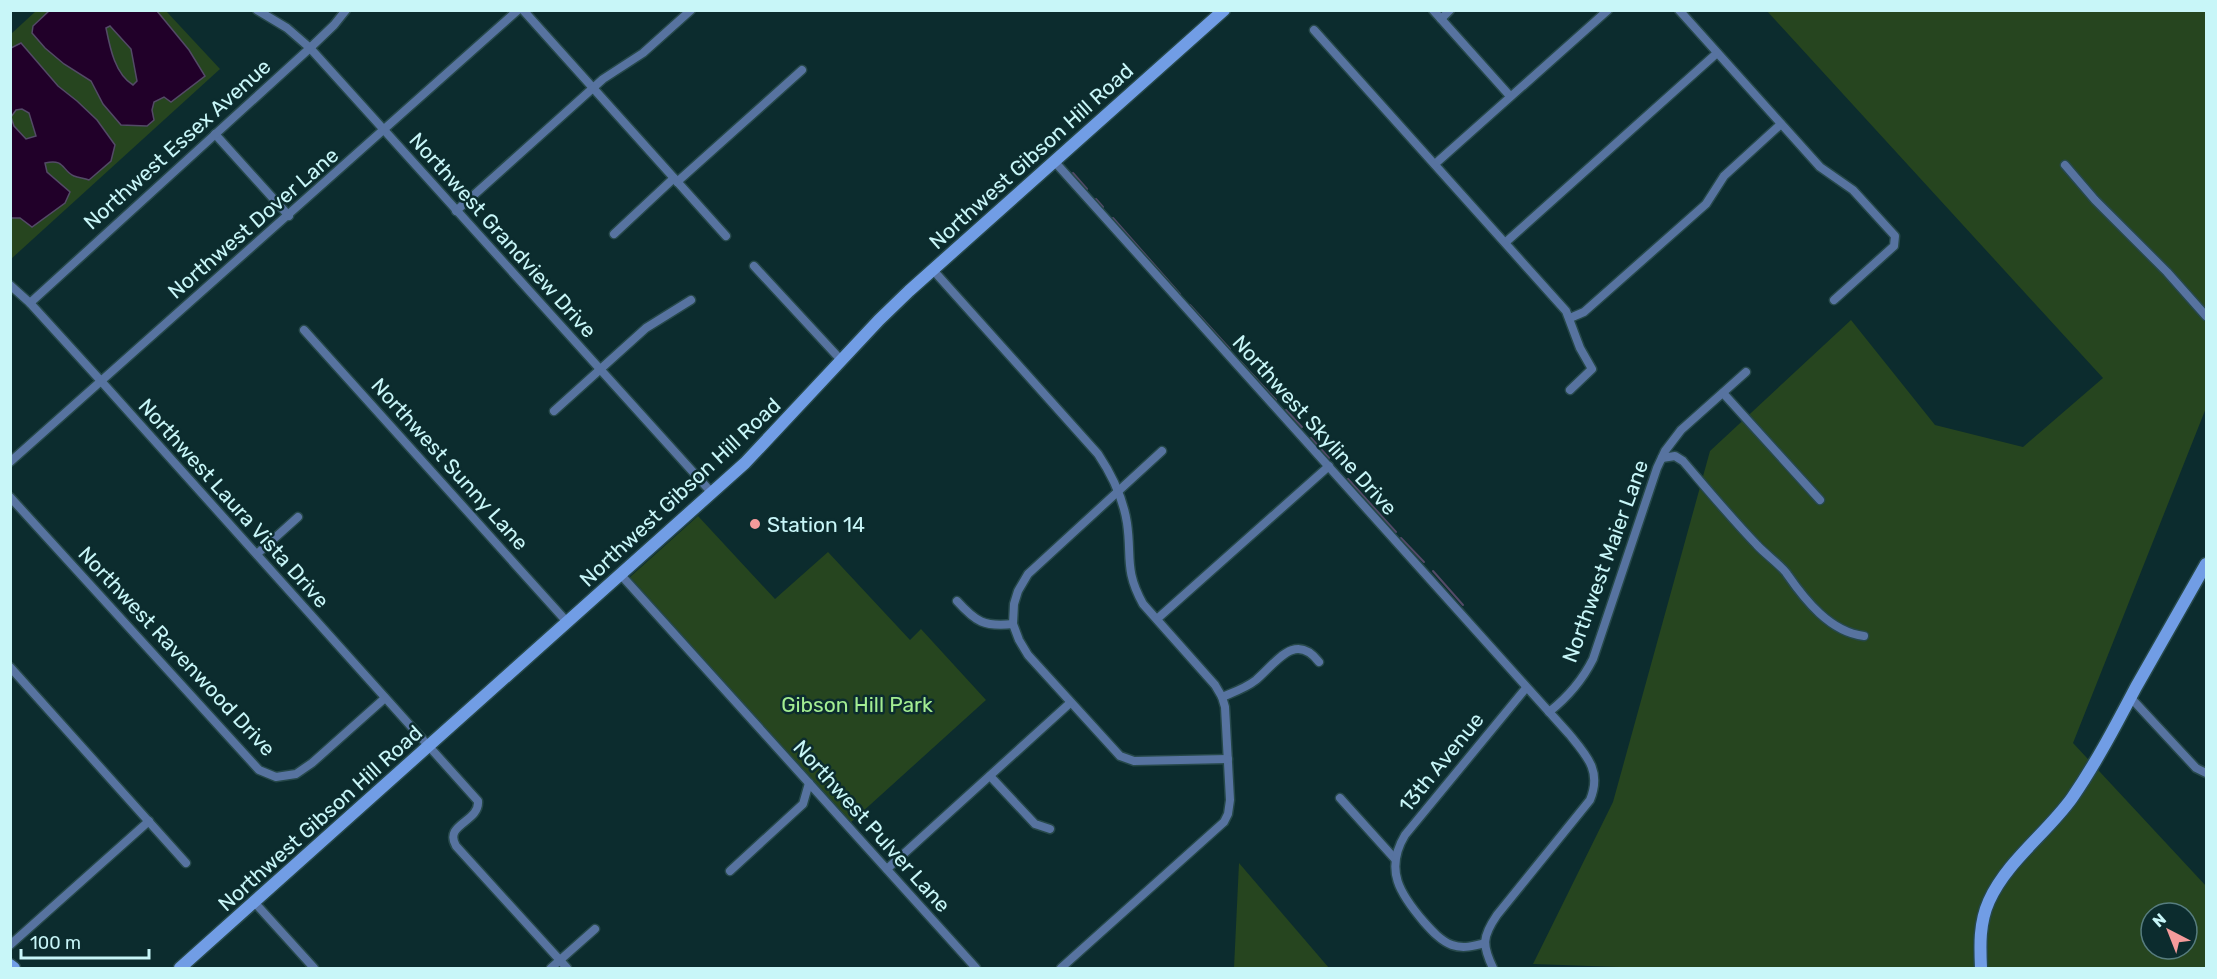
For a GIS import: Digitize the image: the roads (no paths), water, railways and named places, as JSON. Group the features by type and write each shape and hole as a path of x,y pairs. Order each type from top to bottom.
{"main road":[{"name":"Northwest Gibson Hill Road","path":"180,969 712,493 771,438 879,320 1222,11"},
{"path":"1981,969 1982,928 1986,908 1994,891 2071,799 2206,564"},
{"path":"10,964 14,969"}],"street":[{"name":"Northwest Grandview Drive","path":"257,10 287,28 309,48 712,493"},
{"name":"Northwest Essex Avenue","path":"30,303 334,26 346,10"},
{"name":"Northwest Dover Lane","path":"10,462 518,10"},
{"path":"523,10 726,236"},
{"path":"456,211 614,70 643,53 691,10"},
{"path":"1433,10 1510,96"},
{"path":"1441,19 1450,10"},
{"path":"1435,164 1608,10"},
{"path":"1679,10 1820,167 1853,190 1895,236 1894,246 1834,300"},
{"path":"1314,30 1560,302 1570,318 1580,348 1592,369 1570,390"},
{"path":"1506,242 1717,53"},
{"path":"614,234 802,70"},
{"path":"1570,318 1584,312 1706,204 1724,176 1781,124"},
{"path":"215,134 288,216"},
{"name":"Northwest Skyline Drive","path":"1054,161 1588,758 1595,777 1590,800 1497,915 1486,935 1485,944"},
{"path":"2065,165 2095,200 2167,272 2206,316"},
{"path":"754,266 841,360"},
{"path":"933,270 1089,444 1110,472 1127,523 1131,580 1143,604 1215,685 1222,697 1226,720 1230,804 1228,814 1217,829 1061,969"},
{"name":"Northwest Laura Vista Drive","path":"10,285 30,303 101,381 478,801 475,812 452,834 452,839 560,960"},
{"path":"554,411 646,328 691,300"},
{"name":"Northwest Sunny Lane","path":"304,330 568,622"},
{"name":"Northwest Maier Lane","path":"1549,712 1559,705 1579,683 1593,659 1631,542 1662,458 1681,430 1746,372"},
{"path":"1723,393 1820,500"},
{"path":"1162,451 1023,580 1014,604 1013,624 1028,655 1114,750 1128,760 1228,759"},
{"path":"1662,458 1675,456 1683,461 1749,537 1786,572 1796,588 1822,614 1843,629 1864,636"},
{"path":"1157,619 1329,466"},
{"name":"Northwest Ravenwood Drive","path":"10,497 260,770 276,777 296,774 312,763 385,698"},
{"path":"257,554 298,517"},
{"name":"Northwest Pulver Lane","path":"621,575 976,969"},
{"path":"957,601 981,622 997,626 1013,624"},
{"path":"1222,697 1254,681 1282,656 1295,648 1308,650 1319,662"},
{"path":"10,667 186,863"},
{"name":"13th Avenue","path":"1395,862 1404,834 1526,688"},
{"path":"2131,698 2196,768 2206,773"},
{"path":"887,869 1070,703"},
{"path":"990,776 1035,824 1050,829"},
{"path":"730,871 803,804 808,783"},
{"path":"1340,798 1395,862 1398,884 1406,900 1436,934 1450,945 1458,947 1485,944 1486,954 1493,969"},
{"path":"10,945 149,821"},
{"path":"255,903 314,969"},
{"path":"551,969 595,929"},
{"path":"560,960 567,969"}],"waterway":[{"path":"1073,173 1087,189"},
{"path":"1096,199 1103,207"},
{"path":"1113,218 1180,294"},
{"path":"1190,305 1230,349"},
{"path":"1240,361 1276,400"},
{"path":"1286,410 1302,427"},
{"path":"1311,438 1329,458"},
{"path":"1348,479 1396,532"},
{"path":"1401,538 1424,562"},
{"path":"1433,571 1463,605"}],"place":[{"name":"Station 14","path":"755,524"}],"park label":[{"name":"Gibson Hill Park","path":"857,704"}]}
